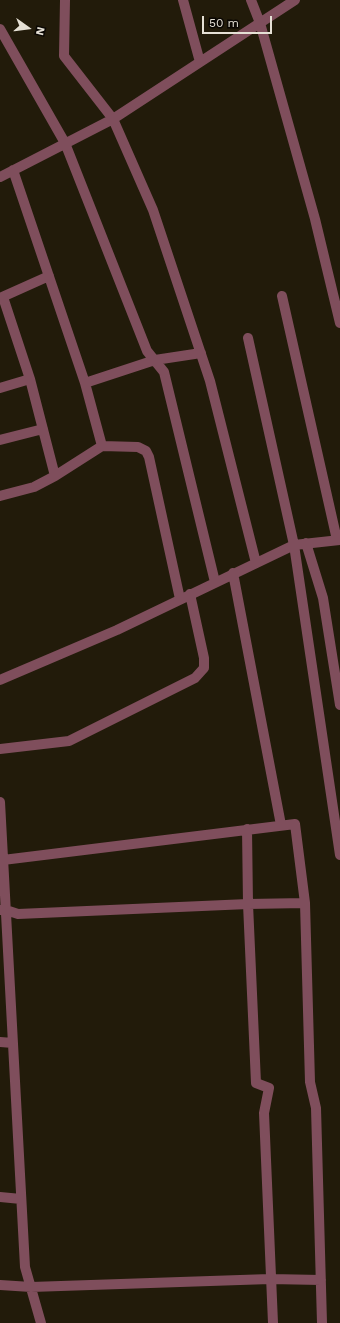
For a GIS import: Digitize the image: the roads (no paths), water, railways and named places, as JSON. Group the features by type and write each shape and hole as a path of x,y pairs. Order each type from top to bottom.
{"street":[{"path":"65,0 64,56 113,119 153,210 210,381 256,563"},
{"path":"184,0 200,62"},
{"path":"251,0 260,23 315,219 340,323"},
{"path":"0,177 113,119 295,0"},
{"path":"0,29 65,143 147,351 164,372 215,582"},
{"path":"13,170 85,383 102,446"},
{"path":"49,276 2,297 30,379 55,476"},
{"path":"0,680 117,630 294,545 339,540 282,296"},
{"path":"248,338 294,545 336,798 340,855"},
{"path":"85,383 155,360 201,353"},
{"path":"0,388 30,379"},
{"path":"0,440 43,429"},
{"path":"0,496 34,487 55,476 102,446 138,447 146,451 149,457 180,599"},
{"path":"306,543 323,598 340,705"},
{"path":"233,573 282,825"},
{"path":"0,749 69,741 195,678 204,668 204,658 190,594"},
{"path":"0,802 3,860 3,910 13,1043 25,1267 41,1323"},
{"path":"3,860 295,824 305,903 310,1082 316,1108 322,1323"},
{"path":"247,829 248,904 256,1083 269,1088 264,1113 273,1323"},
{"path":"3,910 18,914 305,903"},
{"path":"0,1042 13,1043"},
{"path":"0,1197 21,1199"},
{"path":"0,1285 31,1287 270,1279 321,1280"}]}
